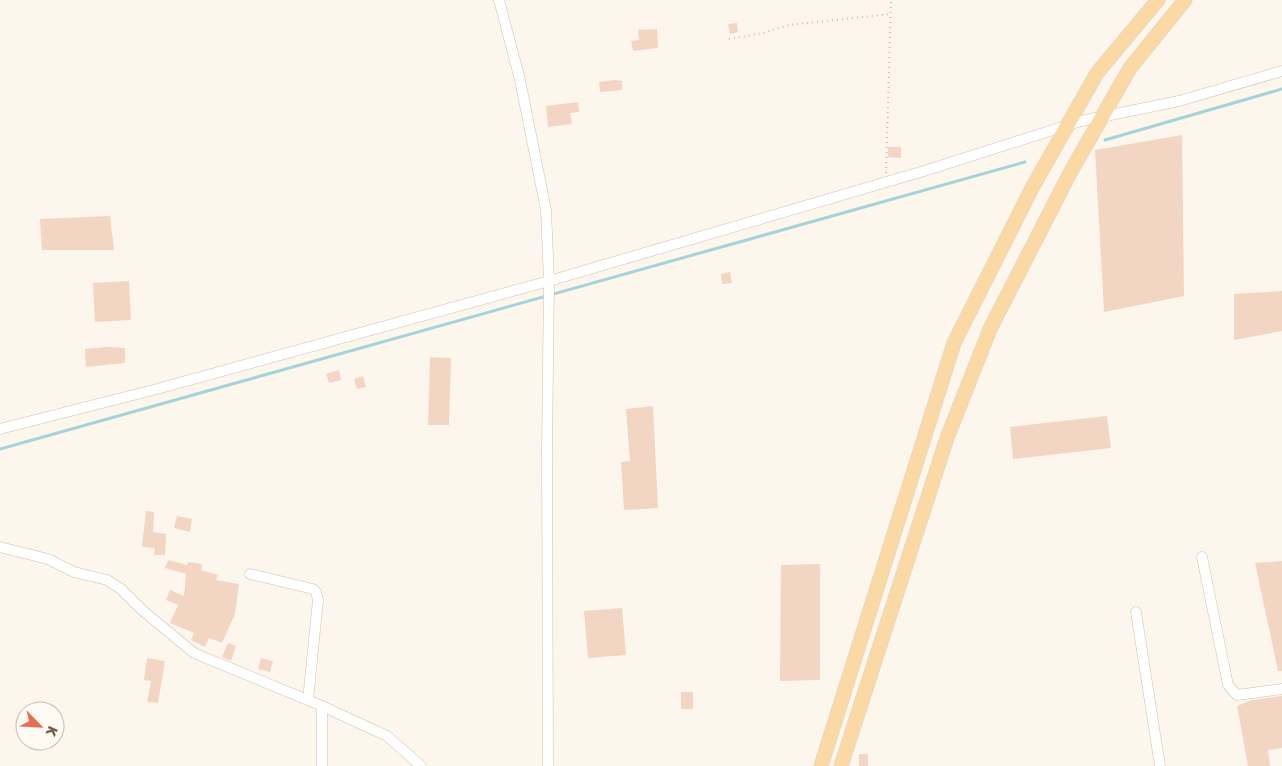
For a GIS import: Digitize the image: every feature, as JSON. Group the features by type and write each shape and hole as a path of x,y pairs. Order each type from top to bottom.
{"main road":[{"path":"821,766 954,343 1032,188 1097,73 1158,0"},
{"path":"841,766 947,438 990,329 1070,173 1130,68 1185,0"}],"street":[{"path":"499,0 520,80 546,210 549,280 546,450 548,766"},
{"path":"0,429 157,389 549,280 885,183 1067,125 1180,101 1282,71"},
{"path":"0,547 48,559 74,572 107,580 121,589 142,610 194,654 308,700 388,736 421,766"},
{"path":"1202,557 1228,685 1237,695 1282,689"},
{"path":"250,574 313,588 316,592 318,600 308,700"},
{"path":"1136,612 1160,766"},
{"path":"322,706 322,766"}],"path":[{"path":"885,183 891,0"},
{"path":"728,39 763,33 790,25 890,14"}],"building":[{"path":"737,23 738,32 730,34 728,24"},
{"path":"657,29 658,48 633,51 631,41 639,40 638,30"},
{"path":"622,81 622,90 600,92 599,82"},
{"path":"578,102 579,112 570,113 572,124 548,127 546,106"},
{"path":"1182,135 1184,296 1104,312 1095,150"},
{"path":"888,147 901,147 901,158 888,157"},
{"path":"110,216 114,250 42,250 40,219"},
{"path":"730,272 732,283 722,284 721,274"},
{"path":"129,281 131,320 95,322 93,283"},
{"path":"1282,291 1282,331 1234,340 1234,294"},
{"path":"125,348 125,363 86,367 85,349"},
{"path":"430,357 451,358 449,425 428,425"},
{"path":"339,370 341,380 329,383 326,374"},
{"path":"363,376 366,387 357,389 354,379"},
{"path":"653,406 658,508 624,510 621,462 630,461 626,409"},
{"path":"1107,416 1111,448 1013,459 1010,427"},
{"path":"146,511 154,512 153,532 166,534 165,555 154,555 155,548 142,547"},
{"path":"177,516 192,519 190,532 174,528"},
{"path":"168,560 187,565 188,562 202,564 201,570 218,575 216,580 239,584 235,614 222,643 209,638 205,647 191,640 194,633 170,623 178,605 166,600 170,590 184,596 186,574 165,568"},
{"path":"1282,561 1282,671 1278,671 1255,563"},
{"path":"820,564 820,680 780,681 781,565"},
{"path":"622,608 626,655 588,658 584,611"},
{"path":"228,643 236,646 231,661 222,657"},
{"path":"147,658 165,661 158,703 147,702 151,681 144,680"},
{"path":"261,658 273,661 270,672 258,669"},
{"path":"681,692 693,692 693,709 681,709"},
{"path":"1282,696 1282,748 1268,750 1270,766 1248,766 1237,706 1252,700"},
{"path":"859,754 868,754 868,766 859,766"}],"waterway":[{"path":"1105,140 1282,89"},
{"path":"0,449 1025,162"}]}
